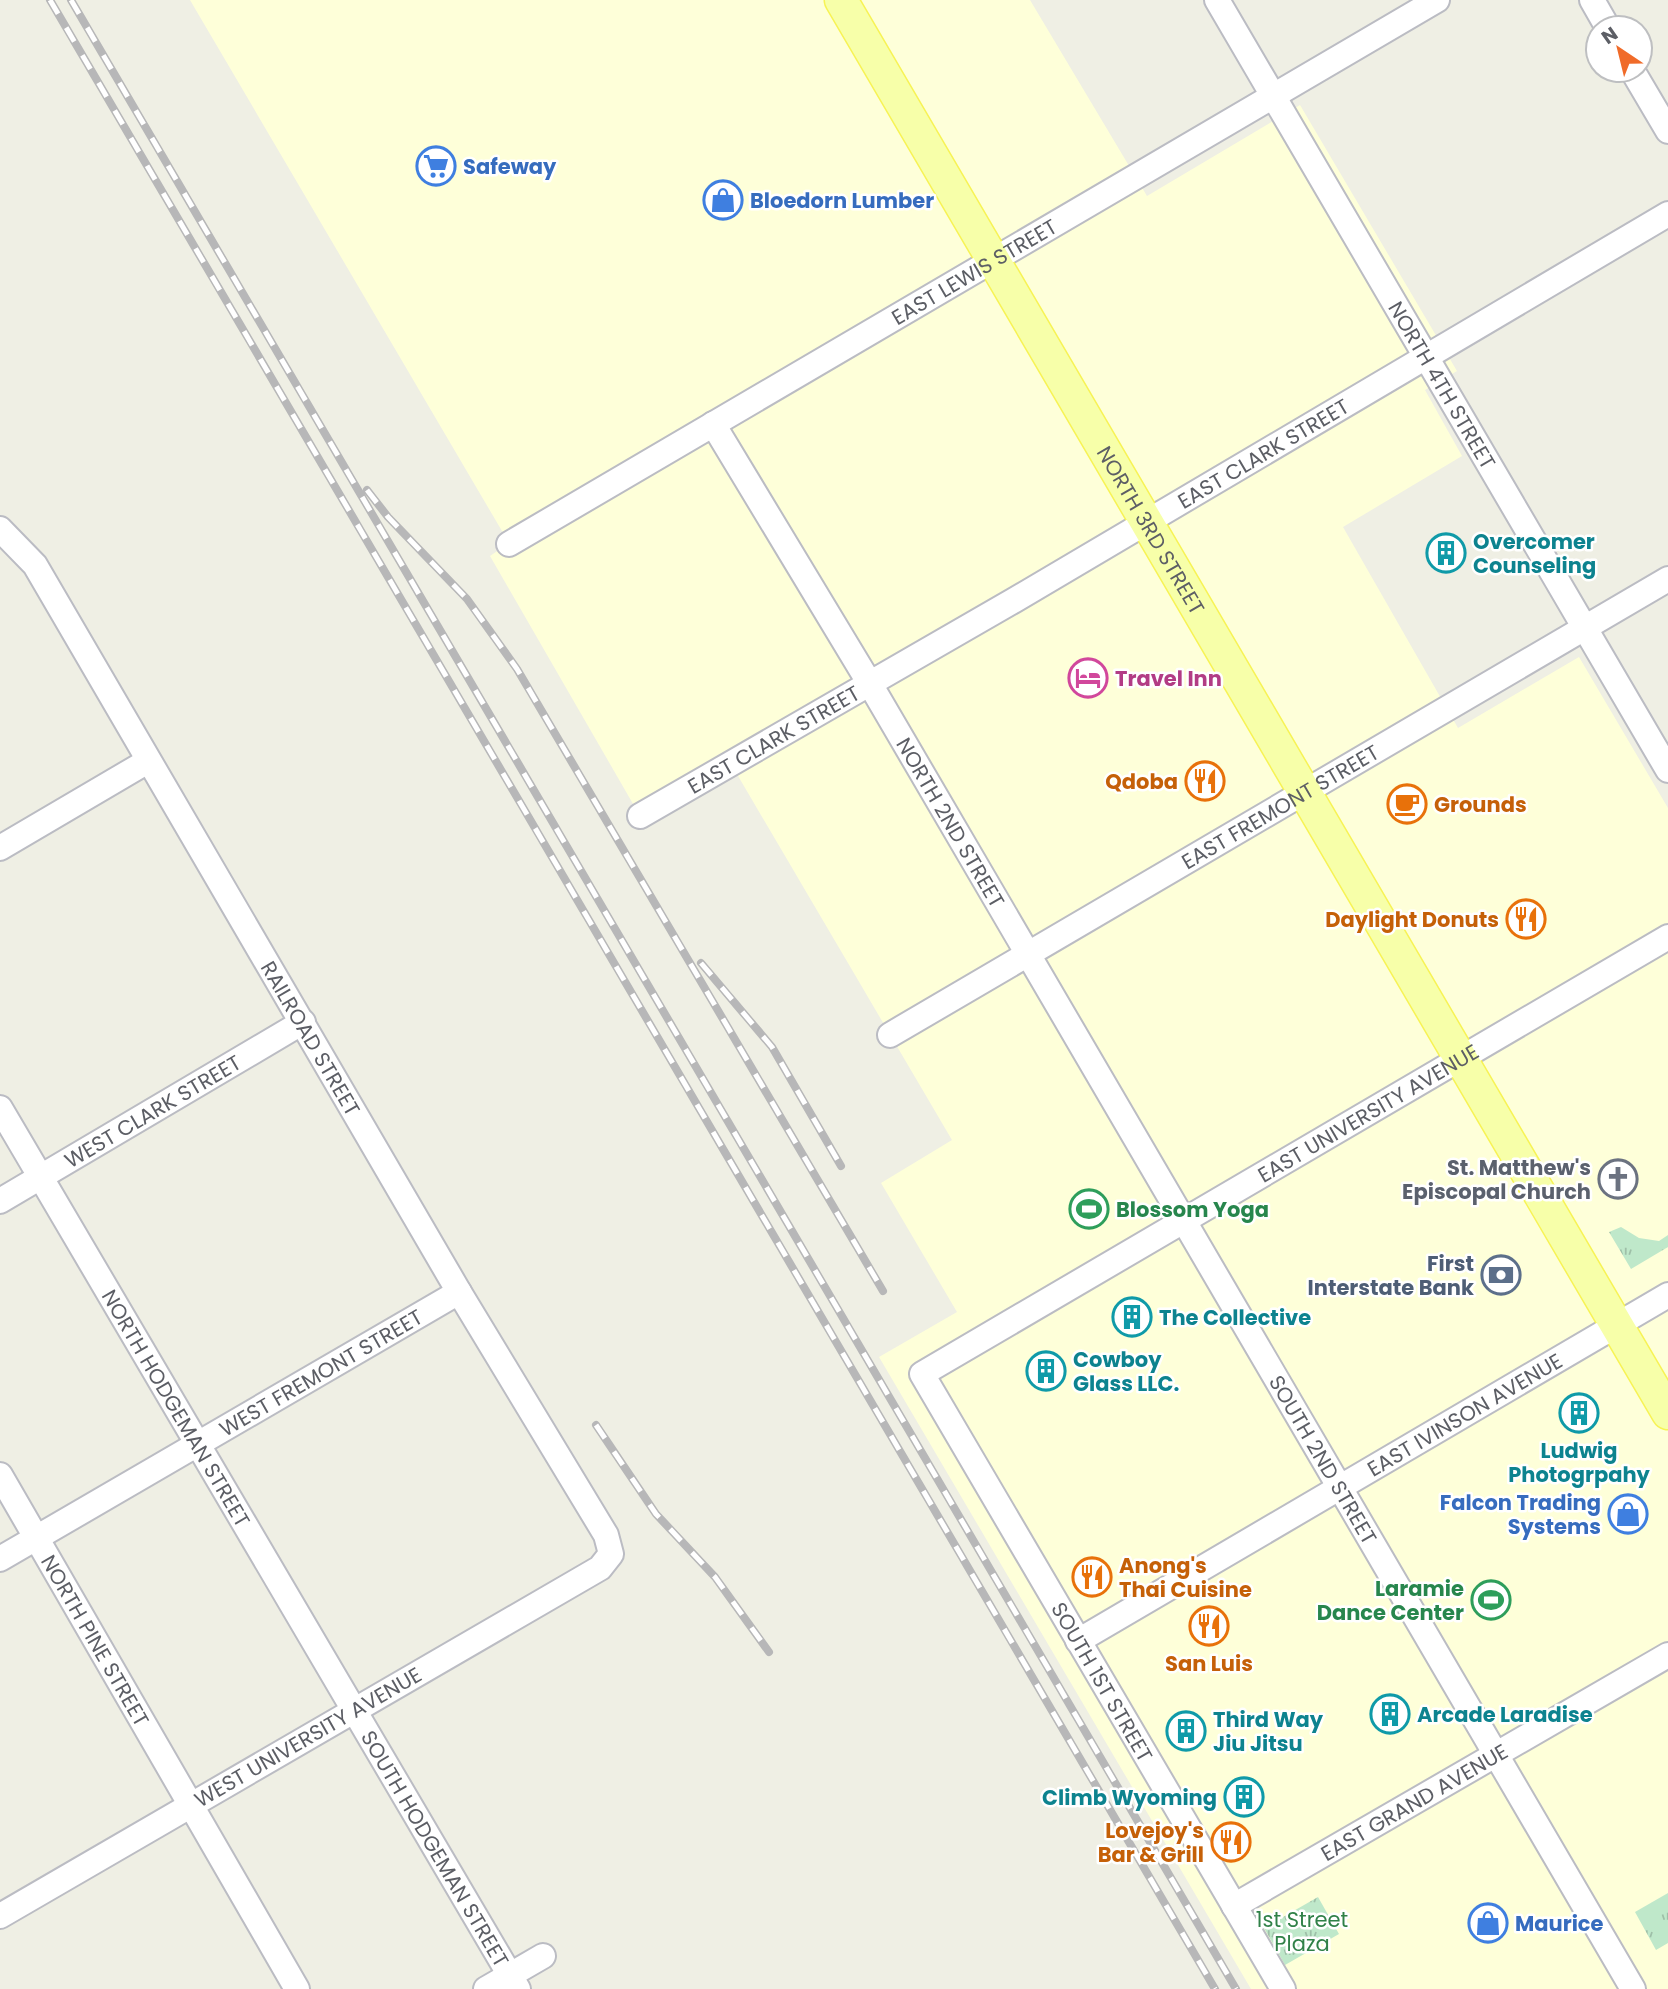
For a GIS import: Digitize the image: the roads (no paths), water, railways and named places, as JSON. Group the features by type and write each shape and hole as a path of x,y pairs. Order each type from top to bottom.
{"main road":[{"name":"NORTH 3RD STREET","path":"841,0 1668,1413"}],"street":[{"name":"NORTH 4TH STREET","path":"1217,0 1668,771"},
{"name":"EAST LEWIS STREET","path":"509,544 1437,0"},
{"path":"1640,84 1668,131"},
{"name":"EAST CLARK STREET","path":"640,816 870,684 1668,214"},
{"name":"NORTH 2ND STREET","path":"713,424 870,684 1184,1221"},
{"name":"RAILROAD STREET","path":"0,529 35,565 459,1292 606,1535 611,1554"},
{"name":"EAST FREMONT STREET","path":"890,1035 1668,579"},
{"path":"0,848 148,761"},
{"name":"EAST UNIVERSITY AVENUE","path":"922,1374 1668,937"},
{"name":"WEST CLARK STREET","path":"0,1201 303,1022"},
{"name":"NORTH HODGEMAN STREET","path":"0,1108 354,1709"},
{"name":"SOUTH 2ND STREET","path":"1184,1221 1633,1989"},
{"name":"WEST FREMONT STREET","path":"0,1559 459,1292"},
{"name":"EAST IVINSON AVENUE","path":"1078,1641 1668,1295"},
{"name":"SOUTH 1ST STREET","path":"922,1374 1283,1989"},
{"name":"NORTH PINE STREET","path":"0,1475 297,1989"},
{"name":"WEST UNIVERSITY AVENUE","path":"0,1916 600,1568 611,1554"},
{"name":"EAST GRAND AVENUE","path":"1234,1906 1668,1655"},
{"name":"SOUTH HODGEMAN STREET","path":"354,1709 514,1982"},
{"path":"486,1989 514,1982 543,1956"}],"railway":[{"path":"50,0 1215,1989"},
{"path":"71,0 1236,1989"},
{"path":"367,490 388,517 467,599 517,669 883,1291"},
{"path":"701,963 772,1047 841,1166"},
{"path":"596,1425 656,1514 715,1577 769,1652"}],"place":[{"name":"Safeway","path":"436,166"},
{"name":"Bloedorn Lumber","path":"723,200"},
{"name":"Overcomer Counseling","path":"1446,553"},
{"name":"Travel Inn","path":"1088,678"},
{"name":"Qdoba","path":"1205,781"},
{"name":"Grounds","path":"1407,804"},
{"name":"Daylight Donuts","path":"1526,919"},
{"name":"St. Matthew's Episcopal Church","path":"1618,1179"},
{"name":"Blossom Yoga","path":"1089,1209"},
{"name":"First Interstate Bank","path":"1501,1275"},
{"name":"The Collective","path":"1132,1317"},
{"name":"Cowboy Glass LLC.","path":"1046,1371"},
{"name":"Ludwig Photogrpahy","path":"1579,1413"},
{"name":"Falcon Trading Systems","path":"1628,1514"},
{"name":"Anong's Thai Cuisine","path":"1092,1577"},
{"name":"Laramie Dance Center","path":"1491,1600"},
{"name":"San Luis","path":"1209,1626"},
{"name":"Arcade Laradise","path":"1390,1714"},
{"name":"Third Way Jiu Jitsu","path":"1186,1731"},
{"name":"Climb Wyoming","path":"1244,1797"},
{"name":"Lovejoy's Bar & Grill","path":"1231,1842"},
{"name":"Maurice","path":"1488,1923"}],"park label":[{"name":"1st Street Plaza","path":"1302,1931"}]}
